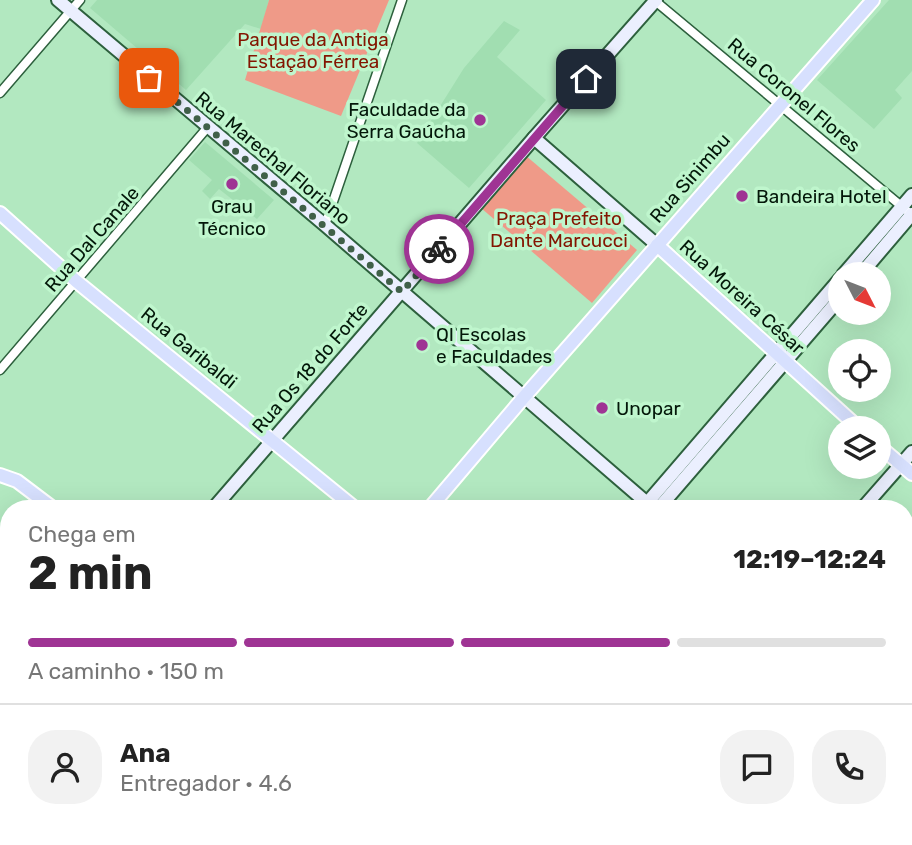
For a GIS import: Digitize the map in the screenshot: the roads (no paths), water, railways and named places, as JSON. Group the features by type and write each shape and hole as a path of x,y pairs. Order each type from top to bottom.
{"main road":[{"name":"Rua Sinimbu","path":"437,500 873,0"},
{"name":"Rua Garibaldi","path":"0,213 76,281 345,500"},
{"name":"Rua Moreira César","path":"657,245 845,416"},
{"path":"891,456 912,474"},
{"path":"0,475 18,481 42,500"}],"street":[{"name":"Rua Marechal Floriano","path":"58,0 325,225 641,500"},
{"path":"0,93 80,0"},
{"path":"325,225 402,0"},
{"name":"Rua Coronel Flores","path":"655,0 909,213"},
{"name":"Rua Os 18 do Forte","path":"222,500 655,0"},
{"name":"Rua Dal Canale","path":"0,370 207,128"},
{"name":"Rua Moreira César","path":"534,138 657,245"},
{"path":"870,262 909,213 912,195"},
{"path":"858,262 909,213"},
{"path":"780,358 828,295"},
{"path":"657,500 780,358 828,310"},
{"path":"870,500 912,452"}],"place":[{"name":"Faculdade da Serra Gaúcha","path":"480,120"},
{"name":"Grau Técnico","path":"232,184"},
{"name":"Bandeira Hotel","path":"742,196"},
{"name":"QI Escolas e Faculdades","path":"422,345"},
{"name":"Unopar","path":"602,408"}],"park label":[{"name":"Parque da Antiga Estação Férrea","path":"313,50"},
{"name":"Praça Prefeito Dante Marcucci","path":"559,229"}]}
